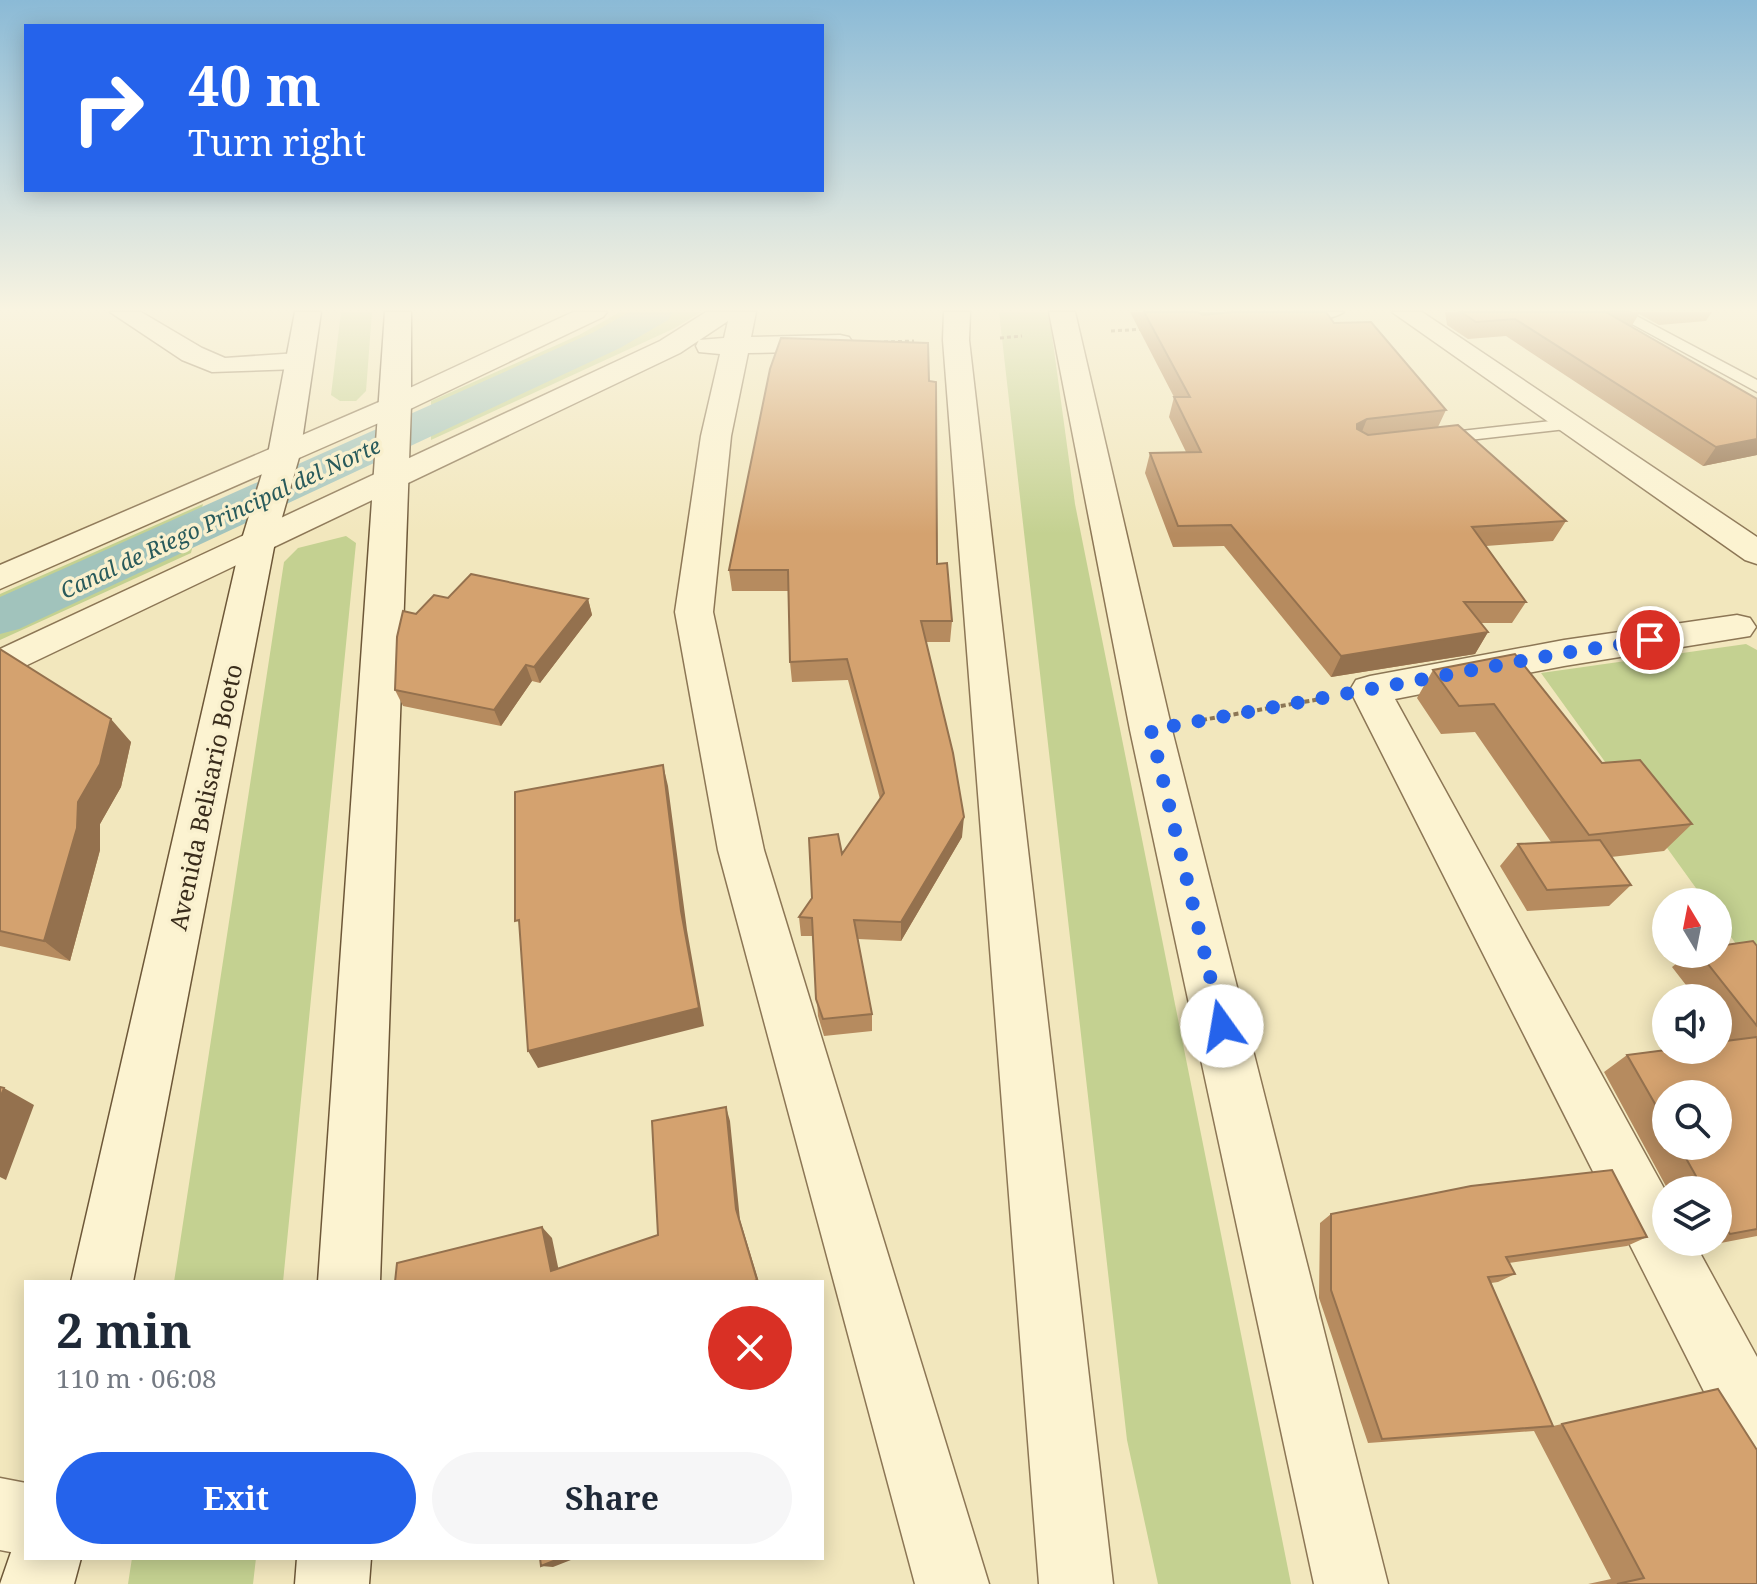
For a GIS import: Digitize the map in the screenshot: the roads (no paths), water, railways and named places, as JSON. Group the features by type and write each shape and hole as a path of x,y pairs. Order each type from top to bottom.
{"street":[{"name":"Avenida Belisario Boeto","path":"102,1280 262,532 281,464 294,386"},
{"path":"349,1280 396,386"},
{"path":"0,578 281,464 447,386"},
{"path":"0,665 392,469 581,386"},
{"path":"724,386 694,612 741,850 952,1584"},
{"path":"963,386 1076,1584"},
{"path":"1076,386 1151,730 1351,1584"},
{"path":"1513,386 1756,552"},
{"path":"1737,627 1564,653 1370,690 1757,1425"},
{"path":"0,1514 24,1519"},
{"path":"37,1584 43,1560"},
{"path":"332,1584 334,1560"}],"lane":[{"path":"1419,440 1569,424"}],"waterway":[{"name":"Canal de Riego Principal del Norte","path":"0,617 506,386"}]}
